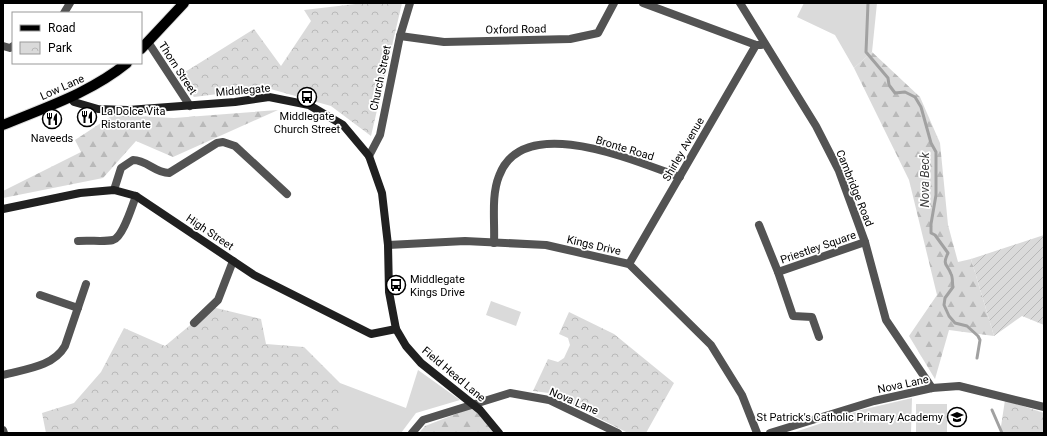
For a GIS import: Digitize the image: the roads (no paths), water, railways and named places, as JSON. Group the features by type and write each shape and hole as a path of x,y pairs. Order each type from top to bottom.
{"main road":[{"path":"144,45 184,3"},
{"name":"Low Lane","path":"3,125 70,97 106,79 126,64"},
{"name":"Middlegate","path":"70,97 74,102 98,109 128,110 190,106 269,97 309,105 343,125 369,156 382,193 388,245 389,292 396,329"},
{"name":"High Street","path":"3,209 80,194 114,190 136,196 254,275 371,334 396,329"},
{"name":"Field Head Lane","path":"396,329 406,346 421,363 472,404 499,433"}],"street":[{"path":"65,12 70,3"},
{"name":"Church Street","path":"369,156 380,135 400,36 410,3"},
{"name":"Oxford Road","path":"400,36 444,42 570,39 598,33 614,3"},
{"path":"643,3 756,45 766,44"},
{"name":"Cambridge Road","path":"740,3 816,126 839,171 864,242 886,320 932,388"},
{"name":"Thorn Street","path":"144,45 190,106"},
{"name":"Shirley Avenue","path":"630,264 756,45"},
{"path":"114,190 121,168 133,160 143,161 163,173 169,173 217,143 223,142 235,146 287,194"},
{"name":"Bronte Road","path":"494,243 496,187 499,175 512,156 526,149 542,145 568,144 607,151 680,177"},
{"path":"78,242 90,239 113,240 120,234 136,196"},
{"name":"Priestley Square","path":"759,225 778,272 792,316 812,317 819,337"},
{"name":"Kings Drive","path":"388,245 465,241 546,245 630,264 712,345 742,395 757,433"},
{"name":"Priestley Square","path":"778,272 864,242"},
{"path":"194,323 218,300 233,261"},
{"path":"3,375 47,363 60,355 66,346 86,284"},
{"path":"40,295 78,308"},
{"name":"Nova Lane","path":"770,433 874,402 932,388 959,386 1044,407"},
{"name":"Nova Lane","path":"412,433 423,420 510,393 549,400 618,433"}],"waterway":[{"name":"Nova Beck","path":"868,3 866,52 888,78 889,85 895,93 905,92 915,97 921,107 931,143 936,152 936,195 931,233 935,235 948,253 945,262 952,275 953,287 945,298 944,305 949,316 955,323 967,326 978,336 980,340 977,358"},
{"name":"Nova Beck","path":"992,410 1002,433"}],"place":[{"name":"Middlegate Church Street","path":"307,97"},
{"name":"La Dolce Vita Ristorante","path":"87,117"},
{"name":"Naveeds","path":"52,119"},
{"name":"Middlegate Kings Drive","path":"396,285"},
{"name":"St Patrick's Catholic Primary Academy","path":"957,417"}]}
